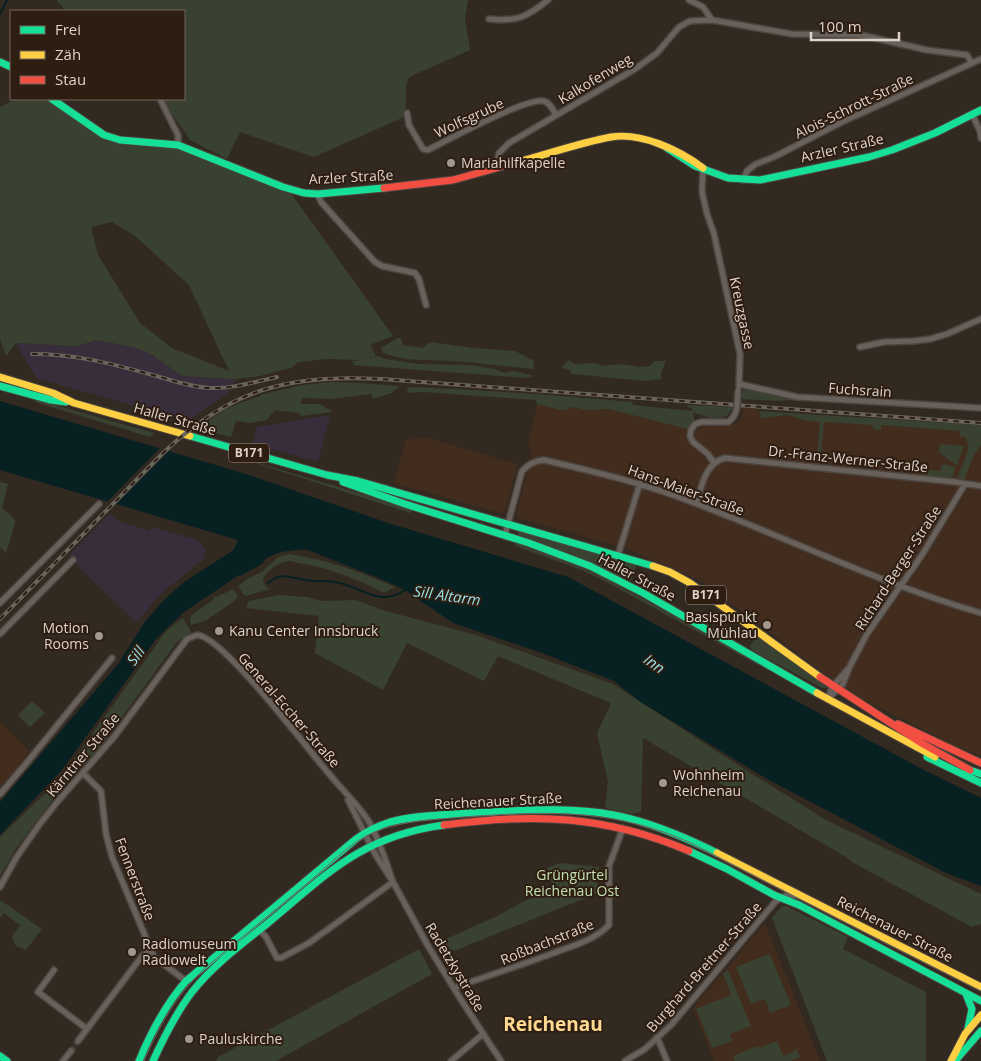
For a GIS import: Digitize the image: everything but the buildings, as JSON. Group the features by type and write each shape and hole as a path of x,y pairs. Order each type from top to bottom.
{"main road":[{"path":"0,62 10,66"},
{"name":"Arzler Straße","path":"53,100 104,135 120,140 178,145 283,187 304,193 318,194 453,180 612,137 642,140 676,149 703,168 728,178 760,180 869,157 892,150 939,131 981,110"},
{"name":"Haller Straße","path":"0,377 53,393 74,403"},
{"name":"Haller Straße","path":"0,386 50,400 74,403 327,475 416,507 548,549 592,567 644,594 891,735 942,760 981,774"},
{"name":"Haller Straße","path":"327,475 358,481 618,555 670,572 690,583 758,636 835,688 923,744 971,770"},
{"path":"748,645 749,654"},
{"name":"Haller Straße","path":"884,718 981,763"},
{"path":"891,735 938,764 981,783"},
{"name":"Reichenauer Straße","path":"139,1061 158,1018 186,981 372,828 388,823 425,817 539,810 598,813 632,820 665,830 699,844 981,987"},
{"name":"Reichenauer Straße","path":"153,1061 170,1024 196,987 214,968 328,873 359,851 398,834 426,828 466,822 521,818 573,819 623,828 686,849 981,1001"},
{"path":"623,828 632,820"},
{"path":"951,1061 971,1021 972,1009 966,993"},
{"path":"966,1034 981,1015"},
{"path":"955,1061 981,1031"},
{"path":"0,1056 7,1061"}],"street":[{"path":"489,19 504,21 523,18 548,0"},
{"path":"689,0 703,7 712,20"},
{"name":"Kalkofenweg","path":"496,168 499,153 509,143 642,64 657,53 678,27 690,21 712,20 792,34 861,35 927,50 966,55 971,62"},
{"name":"Alois-Schrott-Straße","path":"743,180 747,171 756,164 774,157 844,121 981,59"},
{"path":"161,100 178,134 178,145"},
{"name":"Wolfsgrube","path":"407,114 409,125 423,149 428,150 467,129 524,105 542,100 549,104 556,115"},
{"path":"972,114 980,131 981,138"},
{"name":"Kreuzgasse","path":"703,168 702,192 714,234 740,354 737,411 733,418 728,422 698,423 691,430 690,436 693,442 708,454 714,463"},
{"path":"318,194 320,202 375,262 382,266 415,273 419,279 426,304"},
{"path":"860,347 884,342 930,339 947,334 981,319"},
{"name":"Fuchsrain","path":"739,384 798,397 981,408"},
{"name":"Dr.-Franz-Werner-Straße","path":"714,463 730,457 981,486"},
{"name":"Hans-Maier-Straße","path":"505,535 522,471 528,465 544,460 640,484 696,503 901,586 981,613"},
{"path":"696,503 707,472 714,463"},
{"name":"Haller Straße","path":"618,555 640,484"},
{"name":"Richard-Berger-Straße","path":"828,699 850,666 867,634 901,586 965,484"},
{"path":"0,603 99,504"},
{"path":"0,634 73,560"},
{"name":"General-Eccher-Straße","path":"187,639 192,636 201,635 229,657 275,706 364,814 378,842"},
{"name":"Kärntner Straße","path":"0,887 10,868 39,825 115,736 187,639"},
{"path":"0,794 112,658"},
{"name":"Fennerstraße","path":"84,774 101,791 106,834 112,857 154,957 186,981"},
{"name":"General-Eccher-Straße","path":"345,793 371,845"},
{"name":"Roßbachstraße","path":"454,988 584,942 602,932 609,925 609,866 623,828"},
{"name":"Radetzkystraße","path":"378,842 387,869"},
{"name":"Radetzkystraße","path":"371,845 387,869 454,988 501,1061"},
{"path":"260,930 277,958 281,958 309,943 392,879"},
{"name":"Burghard-Breitner-Straße","path":"773,894 774,904"},
{"name":"Burghard-Breitner-Straße","path":"625,1061 658,1037 688,1006 774,904 781,898 791,895 806,898"},
{"path":"78,1041 142,956 151,950"},
{"path":"54,970 38,992 87,1029"},
{"path":"451,1061 483,1034"},
{"path":"658,1037 667,1061"},
{"path":"63,1061 71,1051"}],"shaded area":[{"path":"96,340 133,347 151,354 182,376 235,379 228,393 188,421 36,378 16,343 78,346"},
{"path":"537,404 566,410 571,407 587,410 609,409 697,431 703,426 713,423 734,424 741,420 744,405 758,409 761,418 788,415 804,420 981,432 981,756 953,745 852,694 701,581 625,548 518,518 516,514 532,456 528,443"},
{"path":"330,415 318,462 253,444 257,427"},
{"path":"425,437 518,464 505,511 500,513 394,483 406,440"},
{"path":"108,515 116,517 115,520 149,531 151,527 198,540 206,549 203,559 161,594 136,623 68,556"},
{"path":"0,722 29,751 0,794"},
{"path":"765,923 820,1061 714,1061 693,1008"}],"green space":[{"path":"57,0 468,0 465,18 470,50 409,77 402,118 314,157 240,132 227,159 190,140 173,115 169,117 160,100 185,100 185,10 64,10"},
{"path":"15,100 51,100 108,141 178,145 290,192 393,336 370,345 376,356 367,359 378,356 385,359 419,364 469,365 495,369 504,373 514,371 534,376 527,378 354,365 352,361 361,360 327,359 298,362 291,368 260,376 235,379 182,376 151,354 133,347 96,340 78,346 16,343 6,356 0,339 0,107","holes":["112,222 135,236 189,285 229,371 172,348 140,323 98,255 91,227"]},
{"path":"401,338 403,345 423,348 430,342 515,351 533,360 534,369 456,361 410,359 383,353 381,348"},
{"path":"569,360 574,364 595,363 604,366 619,364 640,367 650,366 654,361 666,361 661,373 661,379 645,381 572,374 569,370 561,368"},
{"path":"331,382 400,386 391,393 373,399 371,394 332,399 302,398 301,404 320,404 333,412 301,416 299,413 275,410 267,420 250,423 236,421 231,437 208,431 205,425 223,410 260,395 302,385"},
{"path":"408,387 604,399 632,402 633,405 692,411 692,408 687,407 688,405 733,407 727,416 718,418 706,417 693,412 695,424 691,430 609,409 587,410 571,407 566,410 560,410 537,404 536,400 424,392 407,393"},
{"path":"746,388 799,399 780,401 741,399 743,390"},
{"path":"34,399 154,433 150,437 35,402"},
{"path":"759,411 981,425 981,445 973,457 965,479 958,478 968,447 965,437 960,436 960,431 881,425 881,430 873,429 873,425 824,422 820,464 817,464 820,422 788,415 761,418"},
{"path":"940,444 964,446 957,465 939,452"},
{"path":"215,450 406,507 413,510 410,513"},
{"path":"943,464 955,467 952,478 923,475 926,470 940,471"},
{"path":"0,482 8,484 2,508 14,518 15,523 6,553 0,547"},
{"path":"519,530 637,564 631,580 623,579 549,546 518,535"},
{"path":"516,542 601,576 743,654 758,665 601,579 515,546"},
{"path":"289,554 343,567 395,587 384,593 332,571 289,561 277,565 266,574 263,581 266,587 270,589 246,596 243,594 238,586 263,571 278,557"},
{"path":"233,589 238,596 236,600 205,621 190,625 191,615 213,600 214,596 217,597"},
{"path":"279,595 307,597 323,601 356,600 382,610 476,635 613,684 826,820 981,894 981,924 972,927 852,862 643,738 641,812 632,814 605,808 608,781 597,734 611,703 498,656 484,681 407,643 383,690 315,653 319,616 246,608 249,601"},
{"path":"183,618 191,632 177,642 98,750 57,794 15,850 0,876 0,837 59,780 167,630"},
{"path":"759,638 829,688 822,688 753,651 750,647 752,642"},
{"path":"32,701 45,713 30,727 18,715"},
{"name":"Grüngürtel Reichenau Ost","path":"560,863 599,867 597,882 600,892 454,951 449,949 442,952 437,943 497,916 553,886 545,869"},
{"path":"0,900 42,929 26,950 16,946 12,937 20,925 4,913 0,918"},
{"path":"786,906 848,937 843,949 926,992 926,1061 827,1061 772,918 781,907"},
{"path":"419,949 432,974 276,1061 216,1061 218,1057"},
{"path":"770,954 791,1005 770,1013 765,999 751,1004 736,967"},
{"path":"728,970 751,1026 730,1034 732,1041 712,1048 696,1009 731,995 723,974"},
{"path":"777,1041 783,1056 796,1049 800,1057 791,1061 735,1061 733,1056"}],"water":[{"path":"0,401 246,474 388,523 568,577 922,769 981,798 981,886 946,873 767,779 639,701 614,681 542,653 453,623 405,590 305,549 281,552 266,558 262,564 239,575 184,612 157,638 62,770 0,835 0,802 119,663 144,623 162,602 184,582 229,553 234,549 238,540 0,470"}],"pier":[{"path":"161,447 170,450 116,504 107,502"}],"waterway":[{"path":"0,14 7,0"},
{"name":"Sill Altarm","path":"268,583 281,576 309,581 336,582 380,597 396,595 405,590"}],"tunnel":[{"path":"71,1051 78,1041"}],"tram line":[{"path":"144,1061 169,1012 194,979 351,846 366,836 389,827 413,822 463,817 552,813 580,815 608,818 664,832 693,844 981,991"}],"railway":[{"path":"32,354 47,354 91,360 202,387 235,386 277,377"},
{"path":"0,619 161,455 186,433 211,415 236,401 262,390 288,383 317,379 381,379 981,423"}],"traffic: fast":[{"path":"0,62 10,67"},
{"path":"53,100 104,135 120,140 178,145 283,187 304,193 318,194 384,188"},
{"path":"667,148 695,166 728,178 760,180 869,157 892,150 935,133 981,110"},
{"path":"0,386 51,400 66,402"},
{"path":"190,436 327,475 358,481 653,566"},
{"path":"343,482 405,504 529,543 590,566 643,593 817,693"},
{"path":"927,757 981,783"},
{"path":"967,769 981,774"},
{"path":"139,1061 159,1019 186,981 356,839 372,829 385,824 410,818 439,815 523,810 596,812 654,826 717,853"},
{"path":"153,1061 186,1000 200,982 228,955 309,888 348,859 368,848 415,830 444,825"},
{"path":"689,851 774,895 799,905 981,1001"},
{"path":"966,994 972,1009 968,1028"},
{"path":"955,1061 981,1031"},
{"path":"0,1056 7,1061"}],"traffic: slow":[{"path":"518,162 587,142 623,136 635,137 659,144 683,155 703,168"},
{"path":"0,377 53,393 74,403 190,436"},
{"path":"653,566 670,572 690,583 820,677"},
{"path":"817,693 935,757"},
{"path":"717,853 981,987"},
{"path":"951,1061 965,1034 981,1015"}],"traffic: jam":[{"path":"384,188 453,180 518,162"},
{"path":"820,677 923,744 970,770"},
{"path":"898,724 981,763"},
{"path":"444,825 508,819 568,820 628,830 689,851"}],"place":[{"name":"Mariahilfkapelle","path":"451,163"},
{"name":"Basispunkt Mühlau","path":"767,625"},
{"name":"Kanu Center Innsbruck","path":"219,631"},
{"name":"Motion Rooms","path":"99,636"},
{"name":"Wohnheim Reichenau","path":"663,783"},
{"name":"Radiomuseum Radiowelt","path":"132,952"},
{"name":"Pauluskirche","path":"189,1039"}],"district":[{"name":"Reichenau","path":"553,1024"}],"water label":[{"name":"Sill","path":"136,656"},
{"name":"Inn","path":"654,664"}]}
